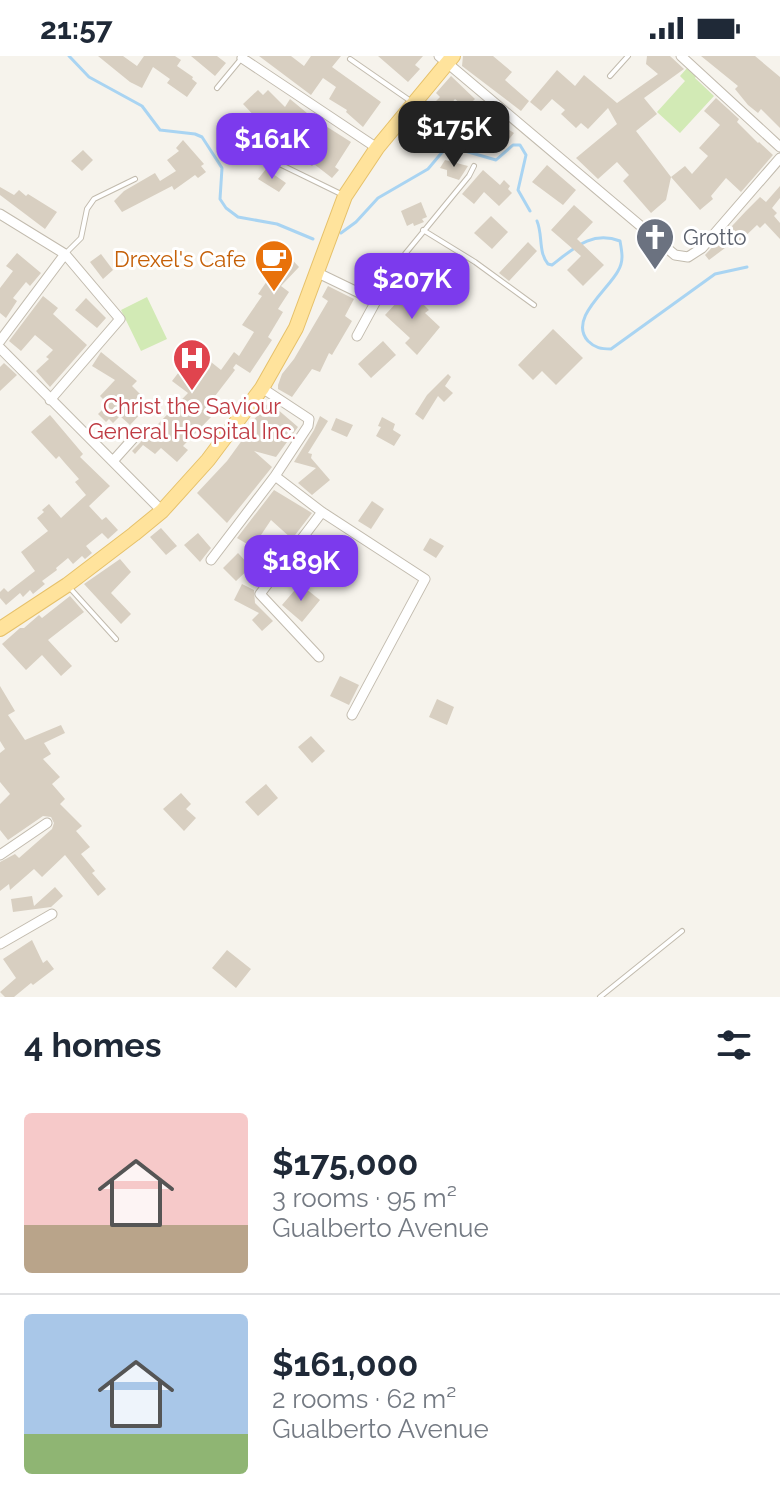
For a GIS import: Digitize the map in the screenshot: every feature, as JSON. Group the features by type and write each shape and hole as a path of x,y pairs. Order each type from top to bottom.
{"main road":[{"path":"0,629 67,585 162,511 208,460 262,388 296,328 345,196 377,148 446,59"}],"street":[{"path":"681,56 779,144"},
{"path":"242,57 377,148"},
{"path":"446,59 675,255 688,257 702,248 780,158"},
{"path":"0,215 65,254 120,319 50,400"},
{"path":"0,341 65,254"},
{"path":"318,273 376,301 357,336"},
{"path":"2,353 162,511"},
{"path":"211,560 275,476 308,426 309,419 262,388"},
{"path":"113,461 139,432"},
{"path":"275,476 322,512 425,579 352,715"},
{"path":"319,657 260,594 322,512"},
{"path":"0,855 47,823"},
{"path":"0,944 52,914"}],"lane":[{"path":"610,76 628,56"},
{"path":"217,88 242,57"},
{"path":"350,59 414,104"},
{"path":"257,153 345,196"},
{"path":"376,301 381,288 423,230 474,166"},
{"path":"65,254 81,238 87,209 94,199 135,179"},
{"path":"423,230 475,262 534,305"},
{"path":"67,585 116,639"},
{"path":"600,997 682,931"}],"green space":[{"path":"688,67 714,96 680,133 657,112 685,81 680,76"},
{"path":"147,297 167,339 141,351 121,310"}],"building":[{"path":"98,56 123,56 137,66 144,56 175,56 181,60 177,66 197,83 187,97 167,83 170,79 153,67 142,88"},
{"path":"191,56 217,56 226,63 215,76"},
{"path":"259,56 291,56 304,66 311,56 341,56 332,67 381,102 363,127 347,110 329,99 336,87 323,78 311,95"},
{"path":"378,56 423,56 415,65 420,69 408,82"},
{"path":"463,56 493,56 512,72 505,80 529,101 521,111 462,66"},
{"path":"647,56 670,56 684,69 644,98 657,114 636,131 671,177 666,200 651,213 623,181 629,175 617,162 598,179 576,158 617,124 608,108 588,129 581,123 576,128 561,114 565,110 552,99 541,111 530,102 557,70 575,86 584,75 617,103 658,74 646,64"},
{"path":"701,56 755,56 780,77 780,128 761,109 758,113 748,105 735,89 738,86"},
{"path":"451,76 475,99 473,101 482,109 480,112 514,133 499,152 480,138 471,149 452,131 469,111 455,99 436,122 445,128 440,137 430,130 416,148 401,136 426,105 429,108 440,97 436,93"},
{"path":"258,90 263,95 268,90 285,107 290,99 351,142 335,167 339,170 332,178 314,164 312,166 304,161 292,149 303,137 271,113 261,123 243,104"},
{"path":"716,98 773,155 741,192 726,178 711,196 713,199 700,210 671,177 685,166 692,174 708,156 699,148 720,125 704,111"},
{"path":"183,140 204,164 201,166 206,172 198,178 195,175 174,190 172,186 122,212 114,201 124,191 155,173 160,181 176,171 167,160 179,151 176,148"},
{"path":"83,150 93,160 82,171 71,161"},
{"path":"445,160 468,166 459,180 447,176 447,170 440,168"},
{"path":"547,165 576,190 563,205 532,182"},
{"path":"266,169 286,183 279,192 258,179"},
{"path":"483,170 500,185 504,180 510,186 508,189 512,193 499,206 484,192 474,204 462,194"},
{"path":"780,186 780,198 772,208 780,223 780,239 765,223 760,228 757,225 736,245 733,242 709,260 705,255 746,211 760,197 766,202"},
{"path":"0,187 14,195 19,190 57,212 45,229 0,195"},
{"path":"421,202 427,217 422,219 424,222 407,226 401,211"},
{"path":"574,205 593,222 577,239 604,265 583,286 567,270 581,256 551,230"},
{"path":"491,216 508,232 492,249 474,233"},
{"path":"528,242 537,251 509,281 499,273"},
{"path":"283,250 299,267 281,286 289,292 278,309 283,312 268,337 272,340 250,373 236,364 235,370 205,409 212,416 183,446 188,450 177,462 161,448 155,454 143,445 135,454 132,451 188,393 172,381 196,350 221,370 234,352 239,356 254,332 242,325 262,296 258,294 276,268 272,263"},
{"path":"17,253 41,273 30,286 26,282 13,298 17,301 6,318 0,313 0,288 13,271 6,266"},
{"path":"101,254 113,270 103,279 90,262"},
{"path":"328,286 354,299 345,316 352,321 332,355 329,353 320,372 312,369 292,397 278,389 278,385 328,301 322,297"},
{"path":"403,288 417,304 420,301 429,310 425,313 440,327 417,355 405,343 410,338 385,315 397,302 392,297"},
{"path":"43,296 58,308 53,314 87,345 50,387 36,371 49,359 46,357 53,350 35,335 21,351 9,341"},
{"path":"86,298 106,318 97,328 75,310"},
{"path":"553,329 583,358 556,385 542,371 533,380 518,365"},
{"path":"383,341 396,355 371,378 358,364"},
{"path":"101,352 137,381 132,386 140,394 136,399 146,408 130,425 120,416 113,423 109,419 106,422 98,414 108,404 100,396 115,380 92,366"},
{"path":"4,363 17,375 0,391 0,367"},
{"path":"448,374 451,377 445,386 453,393 444,402 438,396 423,420 415,414 427,395"},
{"path":"269,402 298,427 276,457 254,451 272,467 227,523 197,493 227,461 248,432 245,430"},
{"path":"50,415 83,454 80,457 110,486 89,506 102,520 106,517 118,530 108,539 102,533 86,546 92,553 85,559 82,556 73,564 68,558 42,581 45,584 33,594 30,590 23,597 20,593 6,605 0,598 0,592 4,588 8,592 35,571 21,552 48,531 37,518 44,512 42,510 49,504 61,518 86,495 75,482 79,479 59,456 56,459 31,432"},
{"path":"320,416 328,421 308,453 312,454 311,458 330,480 312,495 298,483 316,468 294,462"},
{"path":"382,417 395,424 393,430 401,435 394,446 376,436"},
{"path":"336,418 353,425 347,437 331,430"},
{"path":"274,490 312,513 292,539 271,520 259,538 284,550 274,563 244,547 247,544 237,538"},
{"path":"372,501 384,509 371,529 358,521"},
{"path":"161,528 177,546 166,555 150,537"},
{"path":"198,533 211,548 200,562 184,545"},
{"path":"312,538 328,553 318,564 303,550"},
{"path":"430,538 444,546 436,558 423,550"},
{"path":"238,553 251,567 236,581 223,568"},
{"path":"120,559 131,572 111,593 131,614 121,624 84,584"},
{"path":"242,584 254,590 255,603 273,621 262,631 252,620 259,613 234,600"},
{"path":"300,584 320,600 302,622 282,605"},
{"path":"70,596 84,612 48,640 72,666 61,676 42,655 26,670 2,644 20,628 39,615 42,618"},
{"path":"340,676 359,685 349,705 330,696"},
{"path":"0,686 15,711 8,715 25,740 61,725 65,733 44,743 51,754 43,759 60,777 52,784 65,799 60,804 82,826 76,831 90,847 81,854 106,889 98,896 65,855 42,877 34,869 10,890 9,884 0,891 0,862 15,854 19,858 52,829 54,823 51,817 43,816 8,840 0,830 0,804 10,794 0,782 0,753 5,749 0,741"},
{"path":"437,699 454,707 447,725 429,717"},
{"path":"311,736 325,751 312,763 298,747"},
{"path":"266,784 278,798 258,816 245,802"},
{"path":"181,793 191,804 186,809 196,818 184,831 163,809"},
{"path":"55,887 63,896 51,907 13,912 11,899 32,896 34,906"},
{"path":"32,940 43,963 47,960 54,969 14,997 5,997 0,992 16,978 3,959"},
{"path":"227,950 251,969 236,988 212,968"}],"waterway":[{"path":"69,56 89,77 142,106 160,130 202,137 222,168 220,199 226,208 238,217 277,224 313,239"},
{"path":"341,233 378,198 428,169 444,150 451,147 496,160 513,145 520,145 526,155 518,190 530,211"},
{"path":"537,221 543,254 548,264 552,265 592,239 620,241 620,267 586,314 583,323 583,332 588,341 601,348 611,349 715,274 747,267"}],"place":[{"name":"Grotto","path":"655,271"},
{"name":"Drexel's Cafe","path":"274,293"},
{"name":"Christ the Saviour General Hospital Inc.","path":"192,392"}]}
